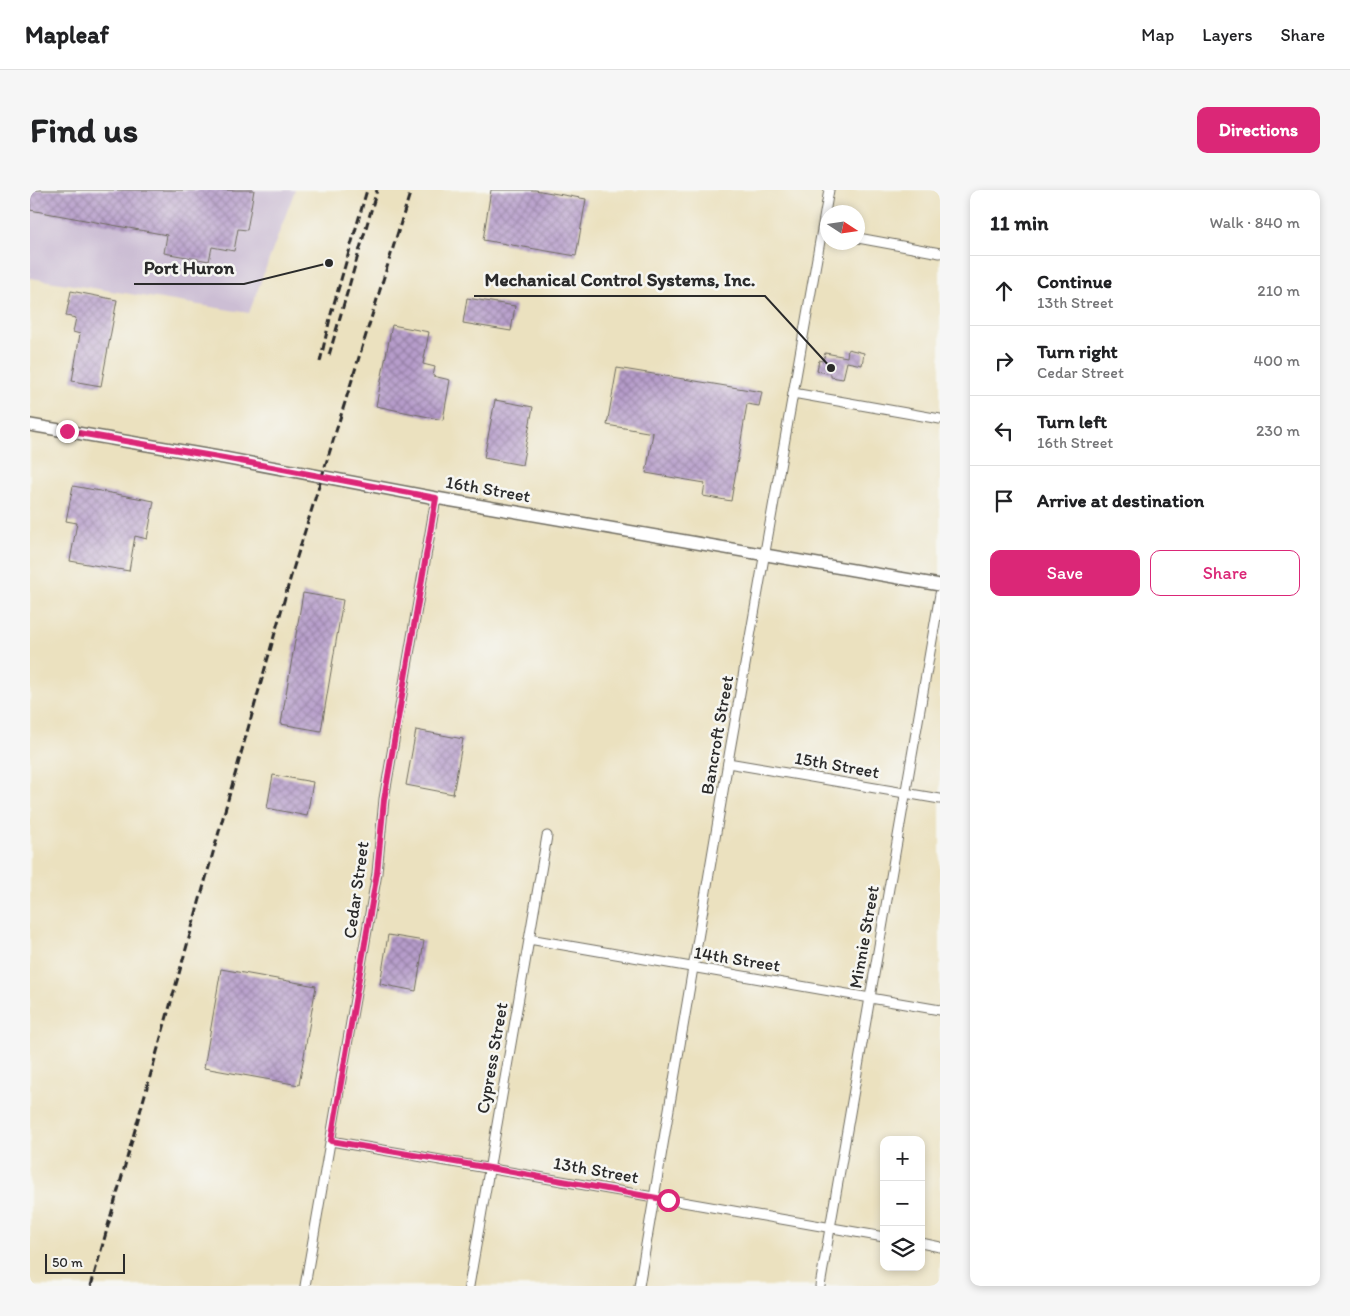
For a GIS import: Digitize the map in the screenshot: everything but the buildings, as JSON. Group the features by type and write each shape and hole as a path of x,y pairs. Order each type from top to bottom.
{"street":[{"name":"Bancroft Street","path":"828,205 830,190"},
{"path":"865,239 940,253"},
{"name":"Bancroft Street","path":"639,1286 793,393 822,250"},
{"path":"793,393 940,419"},
{"name":"16th Street","path":"30,425 224,458 436,498 940,585"},
{"name":"Cedar Street","path":"305,1286 377,873 384,800 436,498"},
{"name":"Minnie Street","path":"820,1286 940,594"},
{"name":"15th Street","path":"728,763 940,799"},
{"name":"Cypress Street","path":"470,1286 547,836"},
{"name":"14th Street","path":"529,939 940,1010"},
{"name":"13th Street","path":"331,1141 880,1236"},
{"path":"925,1244 940,1247"}],"shaded area":[{"path":"30,190 295,190 249,313 30,278"}],"railway":[{"path":"320,362 331,314 367,190"},
{"path":"329,355 377,190"},
{"path":"91,1286 291,576 411,190"}],"place":[{"name":"Port Huron","path":"329,263"},
{"name":"Mechanical Control Systems, Inc.","path":"831,368"}],"route":[{"path":"67,431 436,498 384,800 377,873 331,1141 668,1200"}]}
